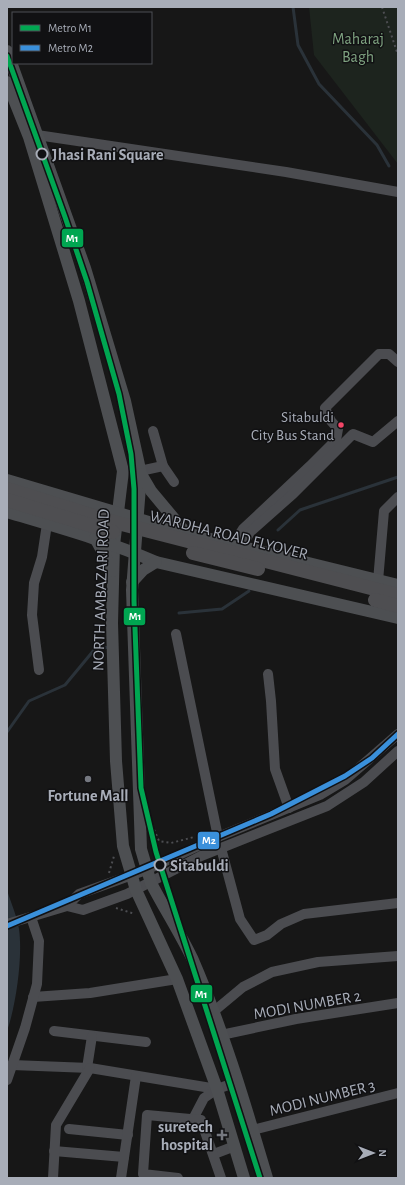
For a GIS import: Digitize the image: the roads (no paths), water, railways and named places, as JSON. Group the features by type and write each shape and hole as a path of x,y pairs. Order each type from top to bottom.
{"highway":[{"name":"WARDHA ROAD FLYOVER","path":"7,489 110,521 398,596"},
{"name":"WARDHA ROAD FLYOVER","path":"7,500 88,525 398,606"}],"main road":[{"path":"7,51 85,268 125,401 140,472 139,520 132,582 142,849 146,870 151,883 191,957 213,1012 253,1130 267,1178"},
{"name":"NORTH AMBAZARI ROAD","path":"7,82 29,137 79,301 123,471 114,545 112,623 116,761 123,846 136,890 177,979 217,1089 244,1178"},
{"path":"70,274 85,268"},
{"path":"140,472 151,491 186,533"},
{"path":"7,480 117,514 186,533 398,585"},
{"path":"7,512 95,538 136,552 156,562 398,618"},
{"path":"95,538 114,572"},
{"path":"132,582 143,570 156,562"}],"street":[{"path":"37,135 262,169 398,192"},
{"path":"398,362 389,354 379,354 325,408 332,421 338,428 373,442 398,421"},
{"path":"238,546 243,529 336,440 338,428"},
{"path":"153,431 163,466 174,482"},
{"path":"238,546 250,532 293,494 353,434"},
{"path":"140,472 163,466"},
{"path":"378,581 384,511 398,497"},
{"path":"39,670 32,615 34,583 42,557 47,524"},
{"path":"176,634 218,837"},
{"path":"268,674 275,769 289,808"},
{"path":"7,924 67,906 79,894 146,870 218,837 320,795 346,780 398,734"},
{"path":"67,906 83,910 102,904 151,883 201,856 327,806 364,782 398,751"},
{"path":"221,848 240,919 254,940 267,935 281,924 304,914 398,903"},
{"path":"7,1080 25,1028 37,984 40,941 31,917"},
{"path":"213,1012 243,987 272,972 318,962 398,956"},
{"path":"33,997 90,993 177,979"},
{"name":"MODI NUMBER 2","path":"221,1034 296,1019 398,1003"},
{"path":"54,1031 146,1042"},
{"path":"53,1178 56,1125 89,1068 92,1036"},
{"path":"12,1065 89,1068 217,1089"},
{"path":"121,1178 136,1076"},
{"path":"193,1119 204,1098 217,1089 237,1082"},
{"name":"MODI NUMBER 3","path":"253,1130 398,1093"},
{"path":"178,1178 143,1174 147,1115 201,1120 214,1154 221,1178"},
{"path":"69,1128 128,1135"},
{"path":"214,1154 235,1146"},
{"path":"54,1151 124,1157"}],"waterway":[{"path":"293,7 298,45 319,84 377,145 389,166"},
{"path":"278,530 300,510 398,477"},
{"path":"179,613 222,609 249,591"},
{"path":"7,732 29,701 65,685 94,650 109,647"}],"metro line":[{"name":"M1","path":"7,56 87,282 119,394 131,454 134,489 134,601 141,788 156,852 260,1178"},
{"name":"M2","path":"7,926 271,814 345,776 372,758 398,734"}],"place":[{"name":"Jhasi Rani Square","path":"42,154"},
{"name":"Sitabuldi City Bus Stand","path":"341,425"},
{"name":"Fortune Mall","path":"88,779"},
{"name":"Sitabuldi","path":"160,865"},
{"name":"suretech hospital","path":"222,1135"}],"park label":[{"name":"Maharaj Bagh","path":"358,47"}]}
